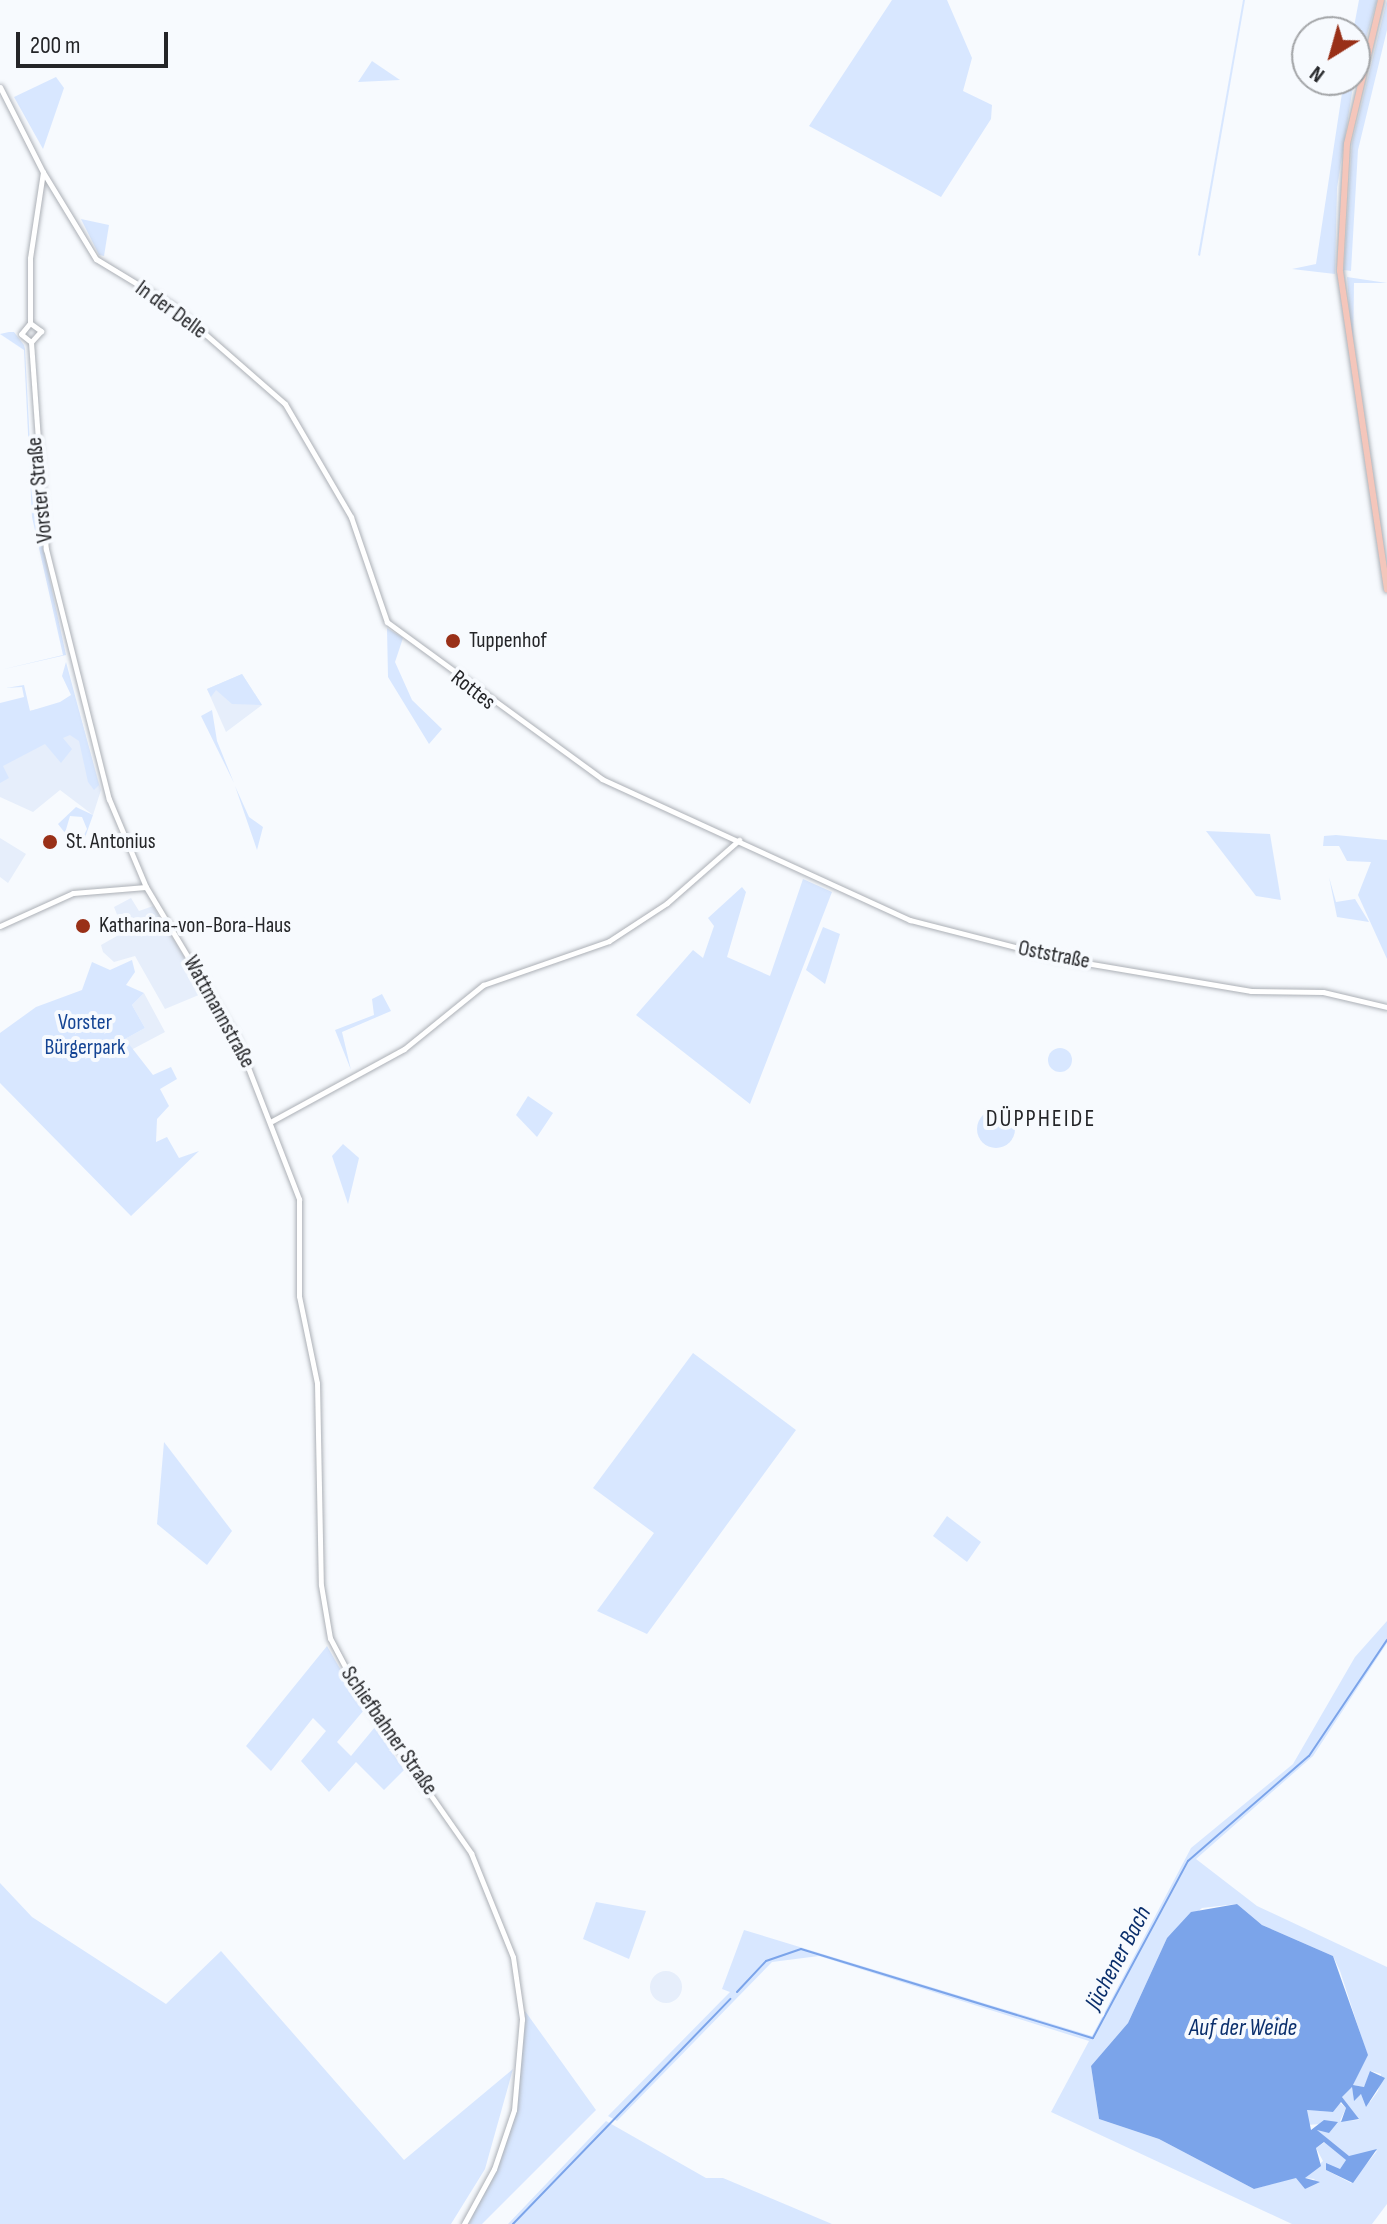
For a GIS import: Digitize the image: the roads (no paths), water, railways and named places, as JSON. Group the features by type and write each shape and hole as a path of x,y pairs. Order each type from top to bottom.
{"main road":[{"path":"1381,0 1348,134 1340,283 1387,590"}],"street":[{"name":"In der Delle","path":"0,87 43,172 96,259 172,305 272,390 309,443"},
{"name":"Vorster Straße","path":"31,342 21,334 30,323 30,258 43,172"},
{"name":"Vorster Straße","path":"30,323 41,331 31,342 40,513 67,635"},
{"name":"Rottes","path":"309,443 354,523 387,622 507,716 602,779 739,840"},
{"name":"Wattmannstraße","path":"67,635 109,799 146,887 221,1009 272,1121"},
{"name":"Oststraße","path":"739,840 866,904 1005,946 1251,991 1322,992 1387,1007"},
{"path":"272,1121 404,1049 474,990 609,941 667,903 739,840"},
{"path":"0,926 73,893 146,887"},
{"name":"Schiefbahner Straße","path":"272,1121 300,1208 298,1287 317,1383 328,1628 353,1683 484,1878 518,1983 522,2048 512,2120 464,2224"}],"water":[{"name":"Auf der Weide","path":"1237,1904 1262,1925 1333,1956 1368,2055 1353,2085 1364,2087 1370,2071 1385,2078 1366,2107 1361,2094 1354,2101 1352,2087 1342,2097 1359,2119 1341,2122 1346,2108 1341,2102 1333,2112 1307,2110 1311,2130 1324,2120 1338,2122 1329,2133 1317,2130 1349,2156 1377,2149 1353,2183 1326,2170 1326,2163 1340,2169 1346,2160 1324,2142 1316,2148 1321,2166 1305,2178 1320,2182 1305,2189 1296,2178 1254,2189 1159,2139 1099,2119 1091,2066 1128,2023 1167,1938 1191,1912"}],"waterway":[{"name":"Jüchener Bach","path":"737,1992 766,1961 801,1949 1093,2038 1188,1861 1309,1756 1387,1640"},
{"name":"Jüchener Bach","path":"513,2224 730,1999"}],"place":[{"name":"Tuppenhof","path":"453,641"},
{"name":"St. Antonius","path":"50,842"},
{"name":"Katharina-von-Bora-Haus","path":"83,926"}],"district":[{"name":"DÜPPHEIDE","path":"1041,1119"}],"park label":[{"name":"Vorster Bürgerpark","path":"85,1034"}]}
